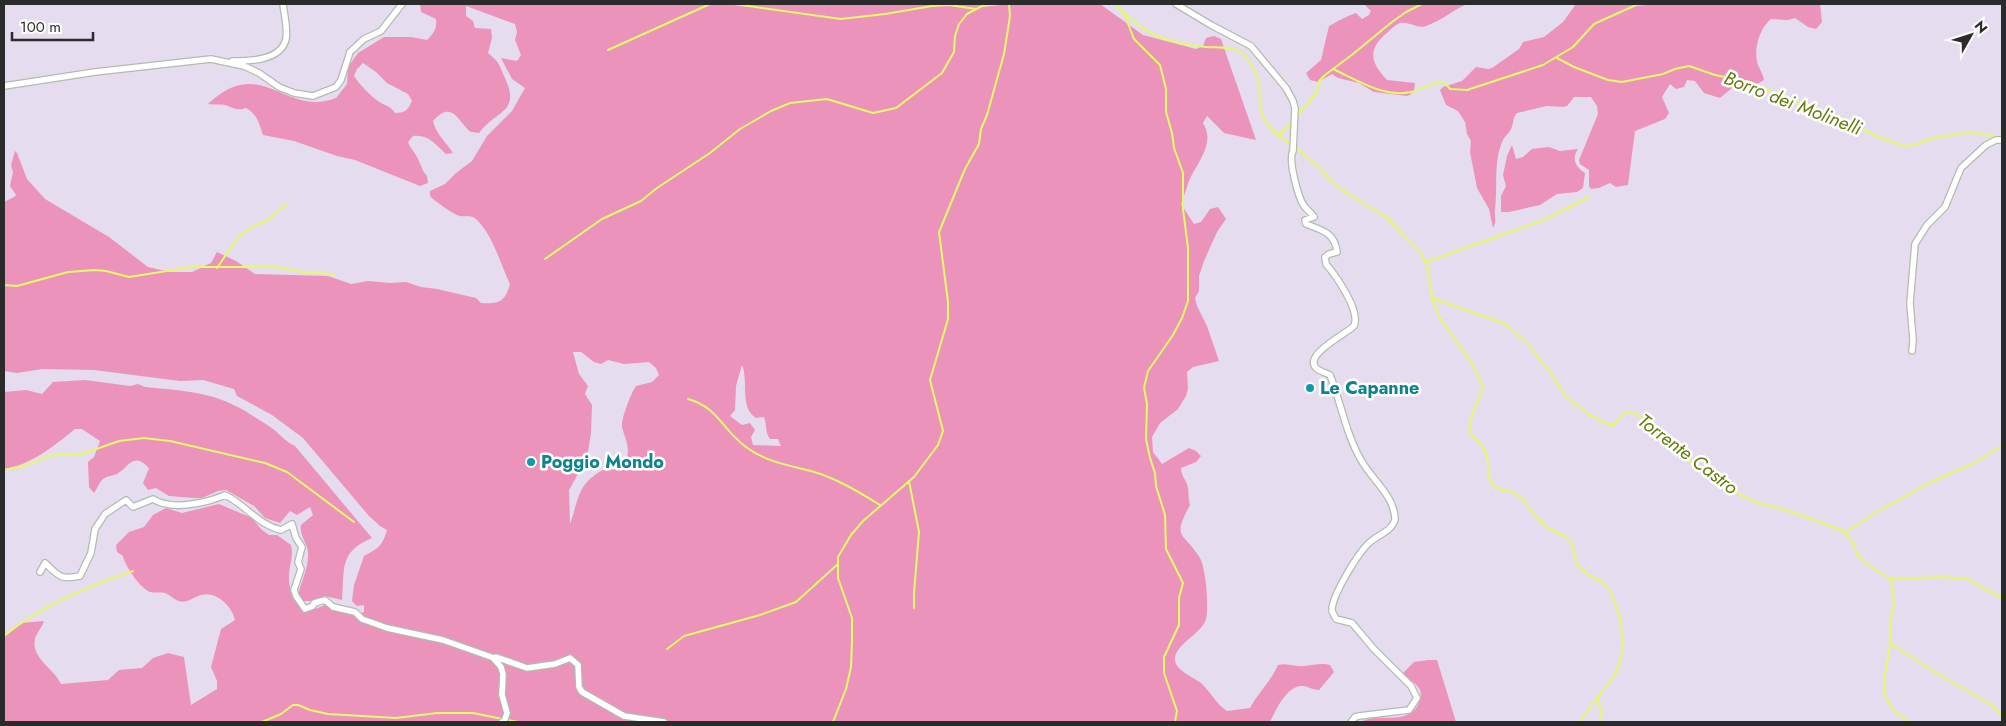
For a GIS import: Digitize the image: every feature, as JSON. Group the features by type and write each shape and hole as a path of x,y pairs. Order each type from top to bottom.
{"street":[{"path":"220,61 264,58 281,49 286,35 283,4"},
{"path":"4,86 95,72 211,59 244,66 294,93 313,96 331,91 336,87 341,80 350,52 364,39 381,31 402,4"},
{"path":"1176,4 1251,46 1286,88 1293,101 1295,120 1293,151 1291,155 1294,177 1304,206 1312,212 1314,218 1305,220 1306,224 1327,233 1334,240 1337,252 1325,257 1326,264 1354,309 1356,318 1354,326 1322,349 1314,360 1314,364 1316,368 1330,375 1340,399 1355,448 1361,461 1390,501 1395,520 1391,527 1366,546 1336,592 1332,612 1336,619 1352,623 1373,648 1411,686 1417,698 1409,710 1359,716 1355,717 1351,722"},
{"path":"1912,351 1910,303 1915,244 1927,226 1946,207 1961,168 1986,145 1996,140 2002,140"},
{"path":"40,572 45,563 58,576 65,579 80,576 91,553 95,529 105,514 126,500 133,507 153,498 162,503 199,504 225,495 268,527 282,530 292,524 296,538 302,547 298,562 301,569 294,590 306,609 313,606 314,603 325,600 333,607 355,612 362,618 387,628 443,640 527,668 554,664 570,658 578,665 579,687 582,692 624,716 664,722"},
{"path":"494,658 501,667 503,674 502,695 507,713 504,722 502,722"}],"shaded area":[{"path":"420,4 1100,4 1143,35 1196,49 1203,46 1206,38 1214,36 1221,39 1256,140 1224,133 1207,116 1203,123 1207,138 1204,153 1189,181 1181,204 1194,224 1201,222 1210,209 1218,207 1226,219 1217,232 1204,261 1199,276 1199,291 1195,298 1219,361 1193,367 1187,372 1188,389 1186,396 1178,409 1160,423 1152,437 1153,452 1162,464 1189,448 1201,456 1196,462 1181,468 1187,485 1190,505 1181,524 1181,530 1202,563 1207,613 1206,619 1199,630 1178,650 1175,661 1179,668 1201,683 1227,711 1250,708 1278,665 1326,664 1330,665 1334,672 1319,690 1304,686 1292,689 1287,693 1275,711 1270,722 4,722 4,637 21,623 44,621 34,643 39,656 61,684 108,680 119,670 142,668 153,658 168,653 184,657 191,705 217,689 217,681 211,667 221,629 235,620 231,610 218,597 212,595 201,595 182,602 165,593 146,590 134,576 123,556 117,552 116,545 129,532 144,527 153,515 166,508 182,513 219,504 252,518 269,535 277,535 291,545 289,581 295,600 304,613 328,604 350,614 364,612 364,605 357,606 352,601 354,585 364,556 379,546 387,530 369,516 303,438 272,415 237,396 234,389 203,380 180,381 94,370 42,369 17,373 4,371 4,202 16,195 10,186 13,172 11,165 15,151 27,179 45,199 109,237 148,267 170,272 192,272 211,263 217,252 236,261 255,274 328,276 351,284 368,281 406,282 421,287 476,298 481,303 500,301 506,295 510,284 487,233 476,219 457,215 440,205 431,197 430,191 445,184 472,161 487,136 512,111 525,88 512,79 501,58 517,61 521,55 515,40 517,32 515,24 466,6 466,16 473,21 475,28 491,29 492,38 488,53 500,66 509,89 510,98 504,110 479,133 471,132 451,112 440,115 433,121 439,134 453,153 446,154 427,138 413,136 408,142 427,176 428,183 420,186 355,160 337,156 294,141 263,135 255,116 246,108 238,109 225,105 208,104 227,90 244,84 259,85 302,100 318,102 336,98 347,84 348,67 358,53 384,37 411,37 427,40 432,35 436,26 436,19 421,12","holes":["363,63 387,83 408,94 412,101 408,109 404,112 395,113 391,108 379,102 359,83 354,76 357,69","573,352 581,352 594,362 601,364 608,360 624,364 649,362 656,368 659,375 652,382 636,386 629,400 622,423 628,446 627,458 594,475 588,481 580,493 570,524 569,490 587,458 591,433 592,405 585,394 588,386 579,374","742,365 748,407 756,418 764,417 768,436 770,439 778,439 781,446 753,445 751,437 755,430 750,423 742,425 730,416 735,410 736,386"]},
{"path":"1364,4 1467,4 1423,27 1400,23 1381,38 1377,44 1374,50 1374,61 1387,80 1415,83 1414,91 1408,96 1374,92 1359,83 1338,78 1332,74 1318,82 1310,80 1306,73 1321,60 1329,26 1356,13 1362,19 1369,15 1371,11"},
{"path":"1576,4 1820,4 1822,22 1816,29 1808,27 1795,18 1788,20 1771,19 1760,34 1756,53 1764,80 1745,91 1732,88 1720,98 1704,93 1695,81 1687,80 1684,87 1676,89 1670,84 1662,97 1669,113 1665,119 1635,131 1628,185 1616,187 1610,183 1591,189 1589,186 1589,170 1580,164 1579,160 1598,114 1597,106 1591,97 1574,97 1567,106 1563,107 1547,106 1517,113 1511,129 1503,140 1498,156 1495,221 1493,228 1489,209 1477,188 1470,152 1471,141 1467,134 1465,122 1458,111 1446,105 1440,90 1443,87 1462,81 1476,67 1492,68 1519,49 1523,42 1544,37 1563,22"},
{"path":"1512,145 1516,159 1523,157 1532,149 1549,147 1560,151 1578,149 1575,162 1585,173 1583,188 1577,192 1557,194 1540,205 1501,212 1501,196 1506,186 1503,175 1507,156"},
{"path":"85,380 130,386 138,384 145,387 200,394 225,401 250,414 295,446 372,538 353,549 348,556 345,563 342,600 325,596 311,601 303,601 298,595 308,561 308,551 301,534 301,525 313,515 310,507 297,515 290,511 280,523 265,518 254,506 226,490 218,491 202,498 169,496 156,488 148,490 143,483 149,468 139,461 132,462 117,474 104,479 94,493 89,487 88,462 94,457 100,441 82,429 75,429 33,459 4,469 4,392 26,390 42,394 53,382"},
{"path":"1437,660 1456,722 1361,722 1375,718 1399,717 1413,711 1419,703 1421,692 1417,685 1403,673 1414,662"}],"waterway":[{"path":"608,50 710,4"},
{"path":"734,4 841,19 932,6 949,5 976,9"},
{"path":"545,259 602,219 641,201 657,188 710,153 740,129 771,111 790,103 827,99 873,113 896,108 942,73 954,52 955,36 959,24 967,14 982,6 1000,4"},
{"path":"833,722 846,689 851,667 852,641 852,618 838,578 838,557 851,535 863,521 914,477 938,445 943,431 930,380 948,319 948,302 939,232 965,169 979,144 981,129 987,115 1004,54 1010,16 1009,4"},
{"name":"Torrente Castro","path":"1115,4 1145,30 1167,40 1191,45 1232,49 1243,54 1252,66 1258,80 1260,108 1265,121 1291,145"},
{"path":"1296,117 1317,92 1319,81 1325,75 1392,22 1422,4"},
{"path":"1333,69 1370,87 1390,92 1411,92 1435,83 1444,82 1450,89 1467,90 1543,65 1573,47 1594,24 1636,5 1646,4"},
{"path":"1125,16 1134,39 1160,65 1166,89 1166,112 1174,148 1183,173 1183,209 1188,248 1188,301 1173,335 1148,371 1144,388 1147,404 1146,439 1155,473 1156,486 1165,515 1166,549 1183,583 1179,598 1179,625 1164,657 1164,673 1177,711 1175,722"},
{"name":"Borro dei Molinelli","path":"1557,58 1574,67 1608,80 1622,82 1663,74 1689,66 1715,75 1750,82 1811,109 1845,119 1878,137 1904,146 1918,144 1933,138 1972,132 1999,137"},
{"path":"1279,135 1293,121"},
{"path":"1295,147 1345,192 1386,217 1420,252 1427,265 1432,298 1439,317 1473,365 1483,387 1471,418 1469,433 1485,450 1491,482 1498,489 1517,495 1544,525 1571,540 1577,565 1589,575 1602,582 1610,590 1620,618 1623,646 1619,665 1614,676 1579,722"},
{"path":"1426,262 1546,219 1589,197"},
{"path":"217,268 238,237 269,219 286,204"},
{"path":"4,285 17,286 68,272 95,270 129,277 192,267 274,267 303,272 334,274"},
{"name":"Torrente Castro","path":"1432,298 1505,324 1528,344 1550,372 1566,397 1590,415 1612,426 1625,412 1635,413 1648,423 1663,440 1704,472 1732,490 1753,501 1795,513 1841,530 1852,540 1857,554 1865,563 1891,579 1943,577 1967,579 2002,598"},
{"path":"688,399 713,413 738,441 761,456 829,477 856,490 880,505"},
{"path":"4,470 24,466 51,455 82,454 119,441 144,438 170,441 265,463 287,472 354,522"},
{"path":"1844,533 1931,482 1972,464 2002,446"},
{"path":"909,481 919,532 914,608"},
{"path":"667,649 684,636 760,615 796,602 838,564"},
{"path":"4,636 49,606 133,571"},
{"name":"Torrente Castro","path":"1891,579 1894,603 1884,681 1885,696 1894,711 1909,722"},
{"path":"1890,643 1993,706 2002,716"},
{"path":"1598,696 1602,722"},
{"path":"262,722 281,714 293,705 328,714 396,718 437,713 473,713 518,722"}],"place":[{"name":"Le Capanne","path":"1310,388"},
{"name":"Poggio Mondo","path":"531,462"}]}
